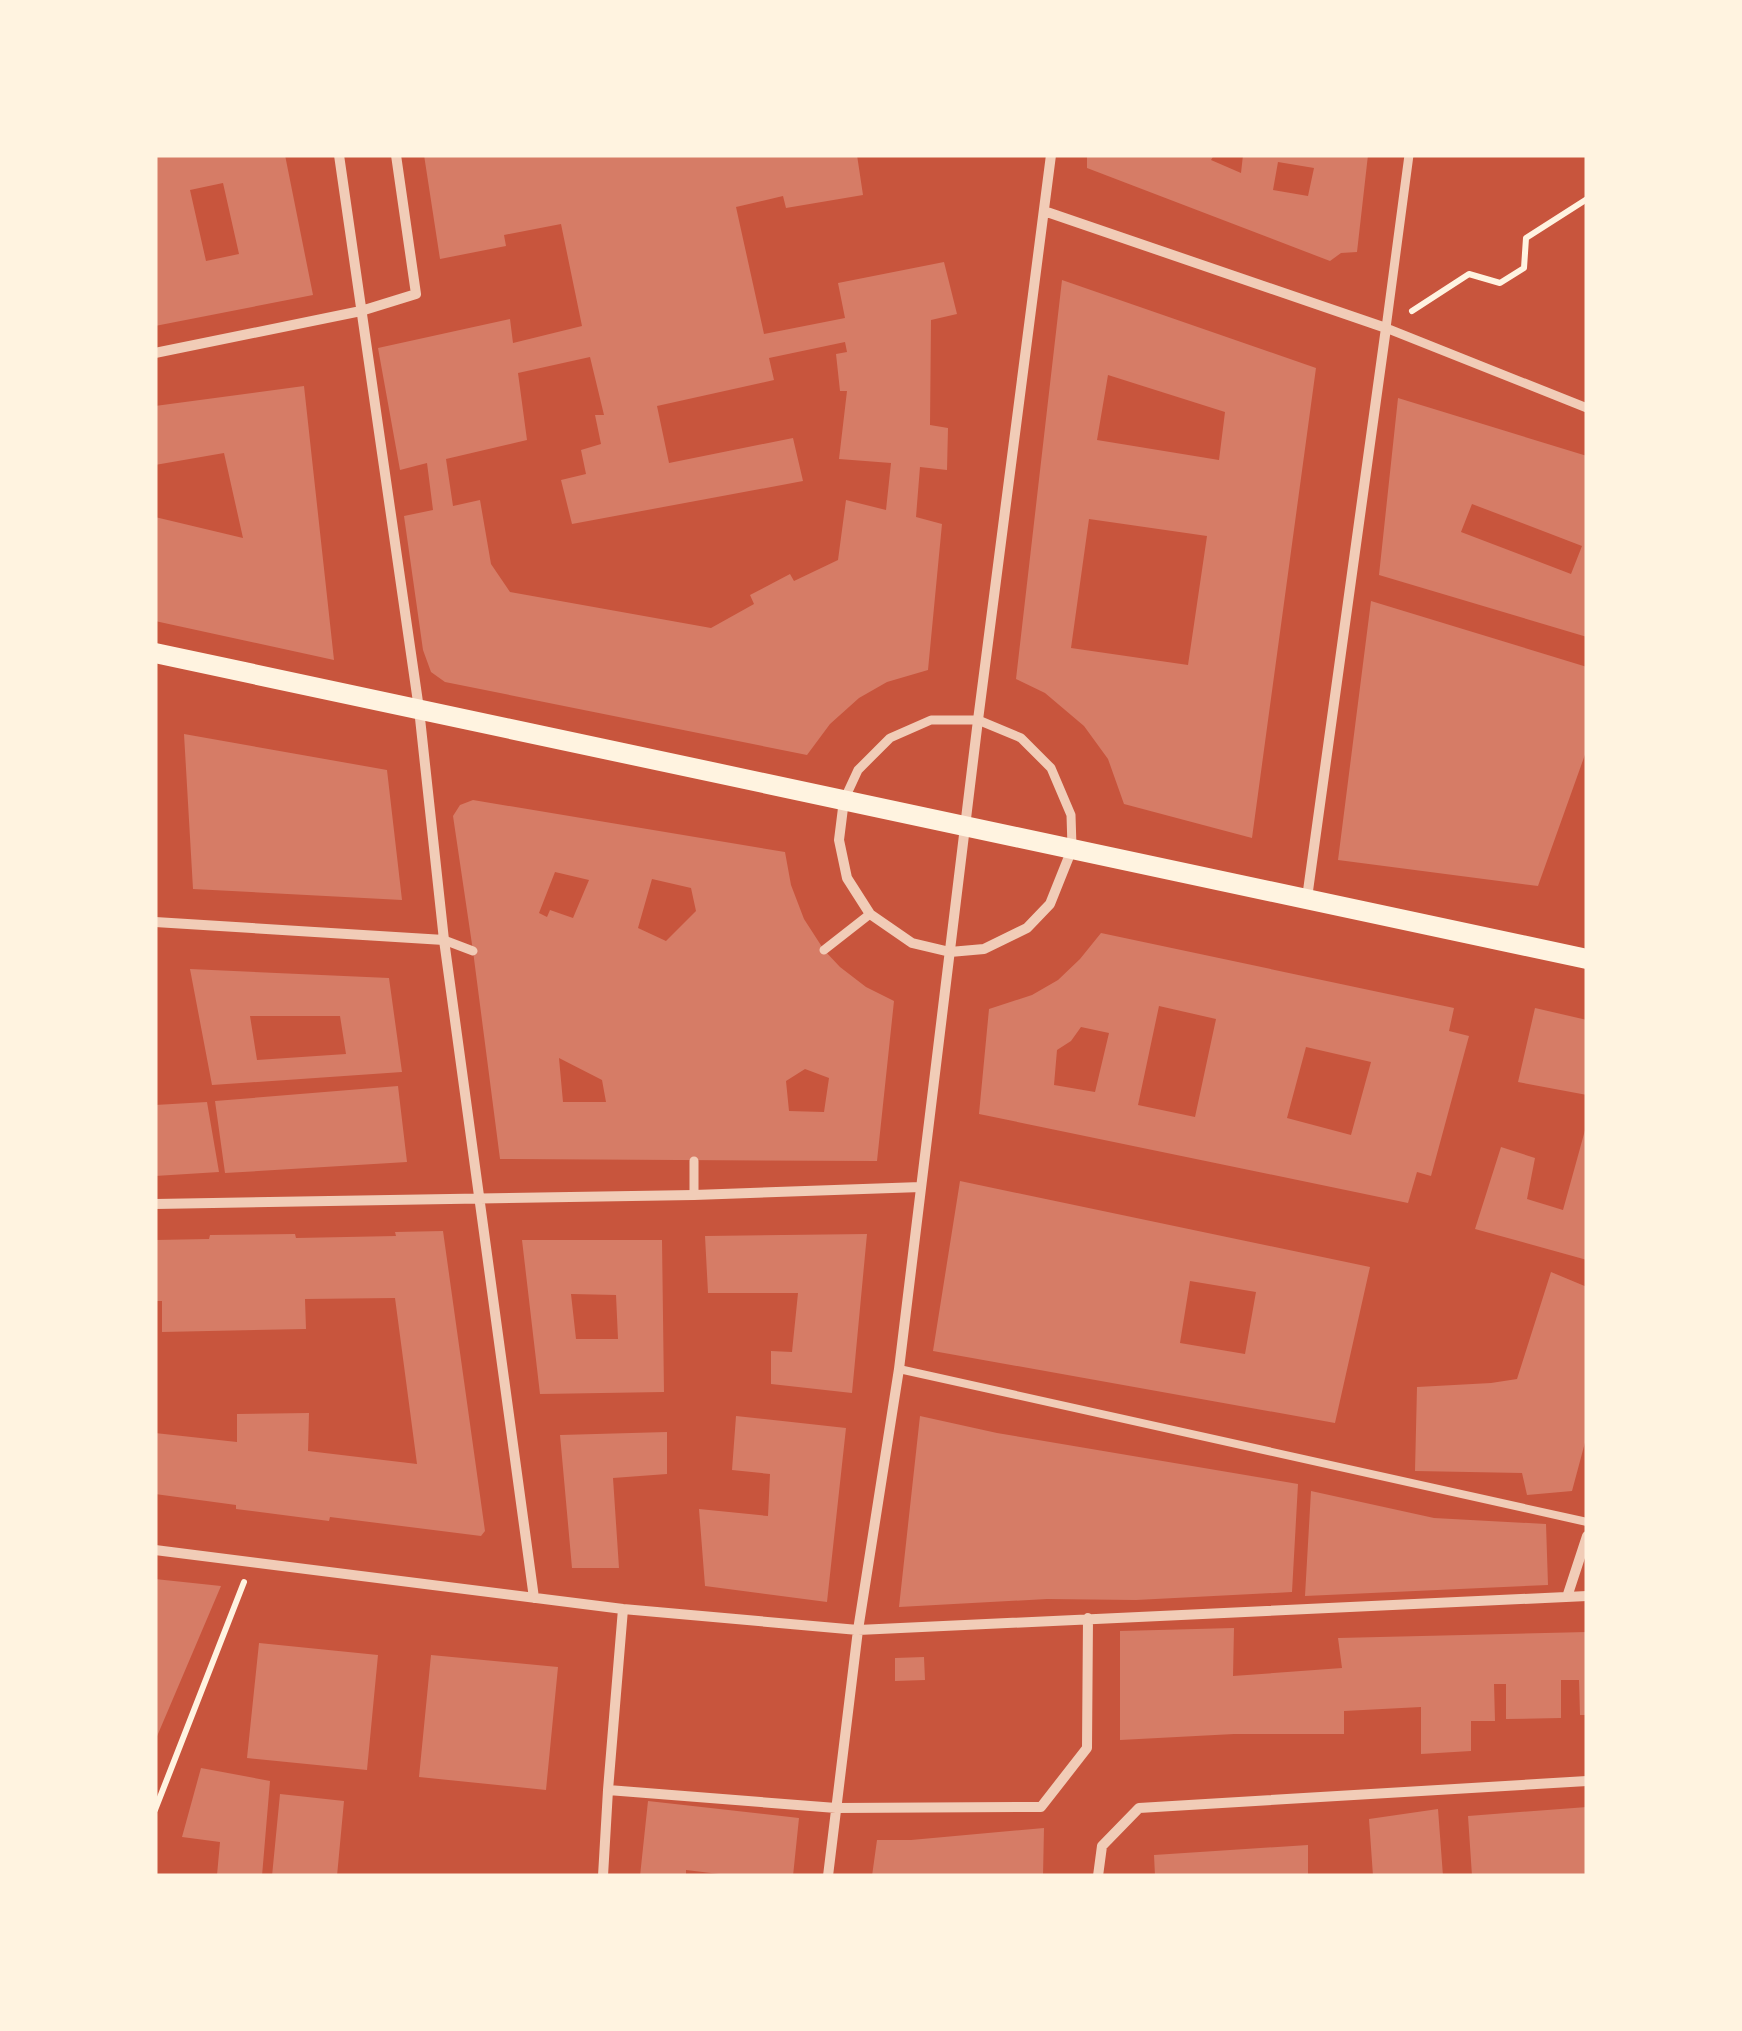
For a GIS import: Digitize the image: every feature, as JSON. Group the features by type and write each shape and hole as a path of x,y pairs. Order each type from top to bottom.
{"main road":[{"path":"155,652 1072,849 1585,954"}],"street":[{"path":"339,155 418,709 444,940 534,1598"},
{"path":"155,353 361,311 416,294 396,155"},
{"path":"828,1876 858,1630 899,1368 1050,155"},
{"path":"1307,898 1409,155"},
{"path":"1044,210 1386,328 1587,408"},
{"path":"931,720 978,720 1021,738 1052,768 1071,815 1072,849 1050,904 1027,928 984,948 950,952 912,943 870,914 848,878 839,840 844,799 858,770 890,738 931,720"},
{"path":"824,950 870,914"},
{"path":"155,922 444,940 473,951"},
{"path":"694,1161 694,1196"},
{"path":"155,1204 694,1196 922,1187"},
{"path":"1567,1597 1587,1536"},
{"path":"155,1550 623,1609 858,1630 1587,1596"},
{"path":"603,1876 623,1609"},
{"path":"608,1790 836,1808 1041,1808 1087,1748 1088,1618"},
{"path":"1098,1876 1102,1846 1139,1808 1587,1781"}],"lane":[{"path":"899,1368 1587,1522"}],"path":[{"path":"1386,328 1469,274 1500,283 1524,268 1526,238 1587,200"},
{"path":"155,1810 252,1562"}],"building":[{"path":"155,155 285,155 313,295 155,326","holes":["223,183 239,254 206,261 190,190"]},
{"path":"424,155 857,155 863,195 786,208 783,196 736,207 764,334 845,318 838,283 944,262 957,314 931,320 930,425 948,428 947,470 920,467 916,517 942,524 928,670 887,682 859,698 830,724 807,755 445,682 431,672 423,650 404,516 433,510 427,463 400,470 378,348 510,319 513,343 582,326 561,224 504,235 506,246 440,259","holes":["845,342 847,352 836,354 840,391 847,391 839,459 891,463 886,510 846,500 838,560 794,581 790,574 750,595 754,604 711,628 510,592 491,564 480,500 453,506 446,459 527,440 518,373 590,357 604,415 595,415 601,444 581,450 586,474 561,480 572,524 803,481 793,438 669,463 657,406 774,380 769,358"]},
{"path":"1087,155 1214,155 1211,160 1241,173 1243,155 1368,155 1357,252 1341,253 1330,261 1087,168","holes":["1278,162 1314,168 1308,196 1273,190"]},
{"path":"1062,280 1316,368 1252,838 1124,804 1108,759 1084,726 1045,693 1016,679","holes":["1108,375 1225,412 1219,460 1097,440","1089,519 1207,536 1188,665 1071,648"]},
{"path":"304,386 334,660 155,621 155,517 243,538 224,453 155,465 155,406"},
{"path":"1398,398 1587,456 1587,637 1379,575","holes":["1472,504 1582,546 1571,574 1461,532"]},
{"path":"1371,601 1587,667 1587,749 1538,886 1338,860"},
{"path":"184,734 387,770 402,900 193,889"},
{"path":"473,800 785,852 791,885 804,919 824,950 866,987 894,1001 877,1161 500,1159 453,816 460,805","holes":["555,872 589,880 573,918 550,910 547,917 539,913","652,879 691,888 696,911 666,941 638,928","559,1058 602,1080 606,1102 563,1102","805,1069 829,1078 824,1112 789,1111 786,1081"]},
{"path":"1101,933 1454,1008 1449,1031 1469,1036 1431,1176 1417,1172 1408,1203 979,1114 989,1009 1032,995 1058,980","holes":["1159,1006 1216,1019 1195,1117 1138,1105","1081,1027 1109,1033 1095,1092 1054,1085 1057,1050 1071,1041","1306,1047 1371,1062 1351,1135 1287,1118"]},
{"path":"190,969 389,978 402,1072 212,1085","holes":["250,1016 340,1016 346,1054 257,1060"]},
{"path":"1535,1008 1587,1020 1587,1095 1518,1082"},
{"path":"398,1086 407,1162 225,1173 215,1101"},
{"path":"207,1102 219,1172 155,1176 155,1105"},
{"path":"1587,1123 1587,1260 1475,1229 1501,1147 1535,1158 1527,1199 1563,1210"},
{"path":"960,1181 1370,1267 1335,1423 933,1351","holes":["1190,1281 1256,1292 1245,1354 1180,1343"]},
{"path":"443,1231 485,1531 481,1536 330,1517 329,1521 155,1494 155,1433 237,1442 237,1414 309,1413 308,1451 417,1464 395,1298 305,1299 306,1329 162,1332 162,1301 155,1301 155,1240 209,1239 210,1235 396,1236 395,1232"},
{"path":"867,1234 852,1393 771,1384 771,1351 792,1352 798,1293 708,1293 705,1236"},
{"path":"522,1240 662,1240 664,1392 540,1394","holes":["571,1294 616,1295 618,1339 576,1339"]},
{"path":"1551,1272 1587,1287 1587,1435 1572,1491 1527,1495 1522,1473 1415,1471 1417,1387 1517,1379"},
{"path":"736,1416 846,1428 827,1602 705,1586 699,1509 768,1516 770,1474 732,1470"},
{"path":"920,1416 997,1433 1298,1484 1292,1592 899,1607"},
{"path":"667,1432 667,1474 613,1478 619,1568 572,1568 560,1435"},
{"path":"1311,1491 1434,1518 1546,1524 1548,1585 1305,1596"},
{"path":"155,1579 221,1586 155,1741"},
{"path":"1234,1628 1233,1676 1342,1668 1338,1638 1587,1632 1587,1715 1580,1715 1579,1680 1561,1680 1561,1718 1506,1719 1506,1684 1494,1684 1495,1721 1471,1721 1471,1751 1421,1754 1421,1707 1344,1711 1344,1734 1120,1740 1120,1631"},
{"path":"259,1643 378,1655 367,1770 247,1758"},
{"path":"431,1655 558,1667 546,1790 419,1777"},
{"path":"924,1657 925,1680 895,1681 895,1658"},
{"path":"201,1768 270,1781 262,1876 217,1875 220,1842 182,1837"},
{"path":"280,1794 344,1801 337,1876 272,1876"},
{"path":"648,1801 799,1818 793,1876 736,1876 686,1870 686,1876 640,1876"},
{"path":"1587,1807 1587,1876 1472,1876 1468,1816"},
{"path":"1438,1809 1443,1876 1373,1876 1369,1819"},
{"path":"1044,1828 1043,1876 872,1876 877,1840"},
{"path":"1308,1845 1308,1876 1155,1876 1154,1855"}]}
